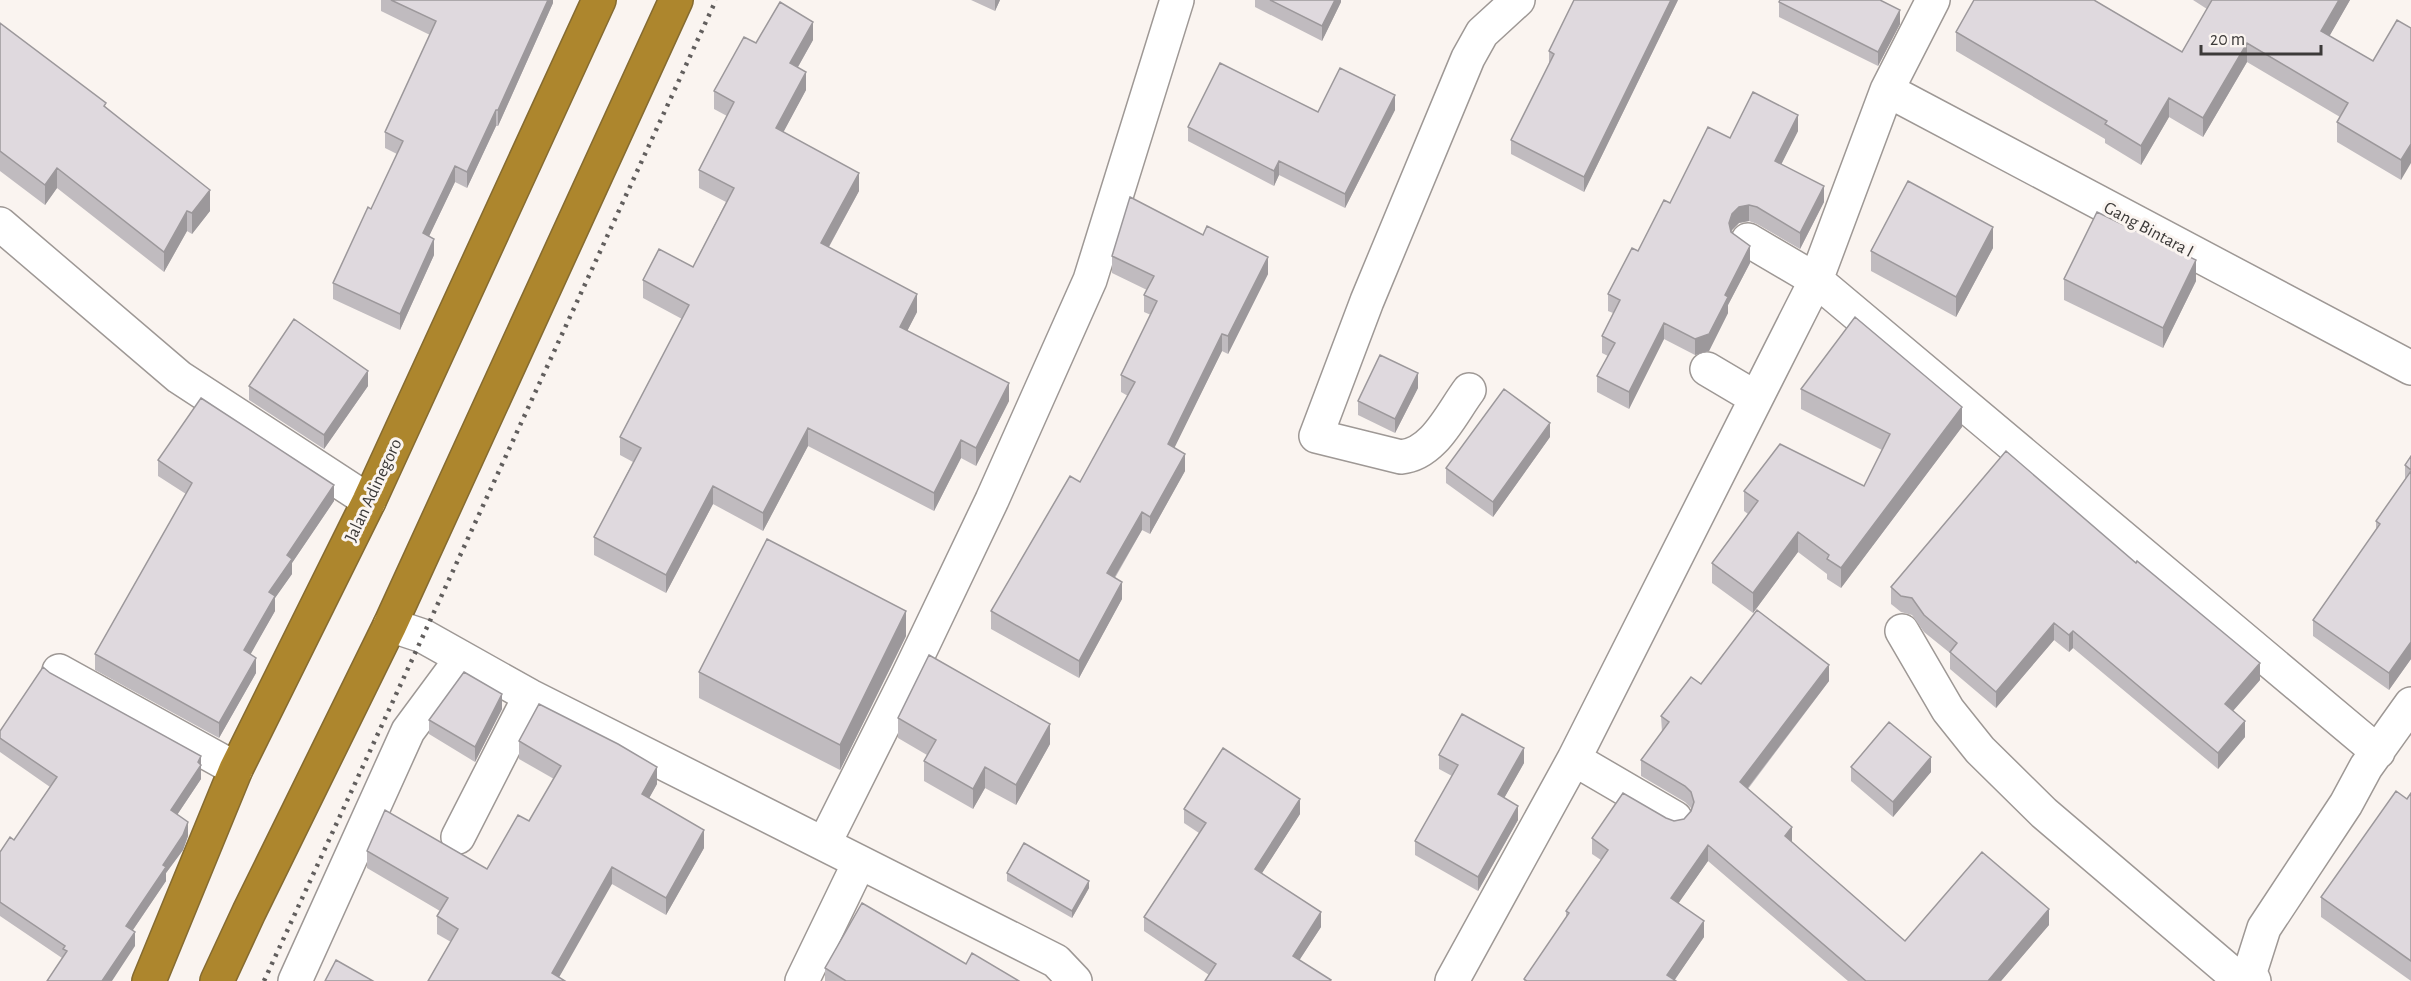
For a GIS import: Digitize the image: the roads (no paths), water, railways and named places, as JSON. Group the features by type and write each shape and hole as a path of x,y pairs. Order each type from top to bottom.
{"highway":[{"name":"Jalan Adinegoro","path":"149,981 236,769 369,501 599,0"},
{"path":"217,981 390,625 676,0"}],"street":[{"path":"824,844 987,510 1090,280 1177,0"},
{"path":"1469,390 1432,442 1413,456 1401,458 1316,436 1367,301 1468,58 1482,33 1518,0"},
{"path":"1452,981 1574,759 1816,280 1887,90 1933,0"},
{"name":"Gang Bintara I","path":"1887,90 2411,368"},
{"path":"0,224 179,377 369,501"},
{"path":"1748,240 1816,280 2378,752"},
{"path":"1707,369 1756,398"},
{"path":"390,625 423,636 530,696 1056,961 1075,981"},
{"path":"1902,631 1948,710 1980,750 2044,813 2241,981"},
{"path":"294,981 408,731 462,658"},
{"path":"59,671 236,769"},
{"path":"458,837 530,696"},
{"path":"2254,981 2250,972 2264,928 2411,704"},
{"path":"1574,759 1675,818"},
{"path":"802,981 859,863"}],"railway":[{"path":"264,981 716,0"}]}
